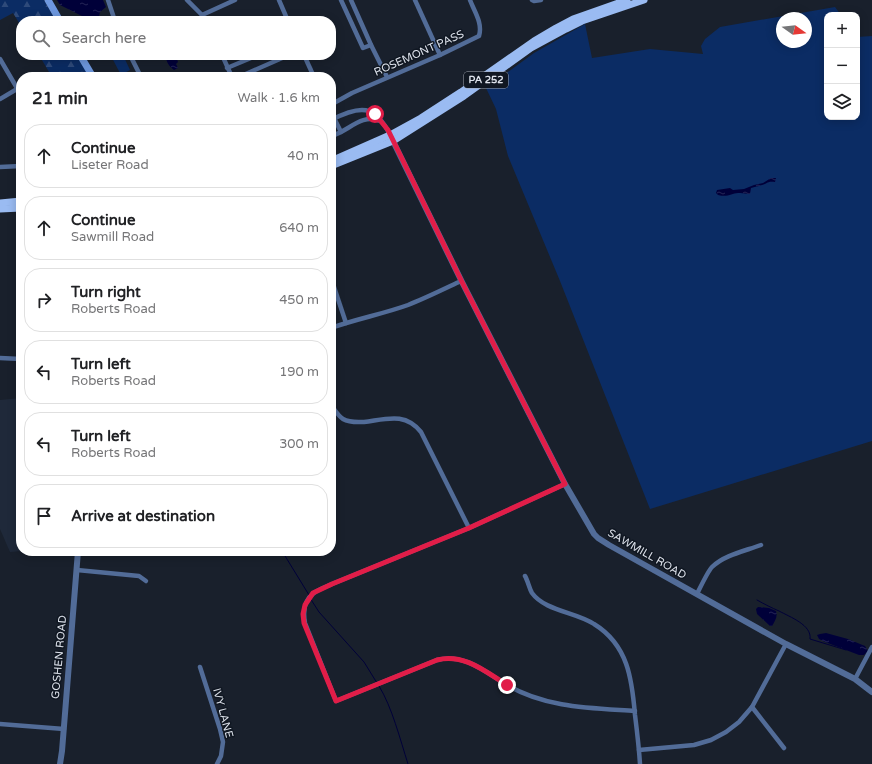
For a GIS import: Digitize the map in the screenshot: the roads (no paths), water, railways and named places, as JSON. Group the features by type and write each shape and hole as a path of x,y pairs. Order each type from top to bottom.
{"main road":[{"path":"48,0 57,16"},
{"name":"PA 252","path":"336,159 392,138 527,45 556,28 573,19 627,0"},
{"name":"PA 252","path":"336,164 392,138 464,96 531,48 582,21 644,0"},
{"path":"83,60 90,72"},
{"path":"0,203 16,201"},
{"path":"0,209 16,208"}],"street":[{"path":"108,0 113,16"},
{"path":"187,0 202,15 235,0"},
{"path":"278,0 286,16"},
{"path":"341,0 363,48 371,45"},
{"path":"351,0 387,77"},
{"path":"415,0 440,54"},
{"name":"ROSEMONT PASS","path":"336,101 479,36 481,30 480,24 470,0"},
{"path":"532,0 541,0"},
{"path":"350,18 357,14"},
{"path":"0,59 16,87"},
{"path":"132,60 138,72"},
{"path":"224,60 229,72"},
{"path":"227,68 246,60"},
{"path":"250,72 278,60"},
{"path":"306,60 312,72"},
{"path":"0,99 16,90"},
{"path":"336,117 352,110 368,110 375,114 381,121 392,138"},
{"path":"336,134 361,120 376,119 381,121"},
{"path":"336,125 341,132"},
{"name":"SAWMILL ROAD","path":"392,138 461,281 565,484 591,529 598,538 786,644 855,679 872,692"},
{"path":"0,167 16,166"},
{"path":"336,326 408,305 461,281"},
{"path":"336,293 346,323"},
{"path":"0,358 16,359"},
{"path":"336,411 344,419 349,421 361,422 398,418 406,420 417,427 421,432 469,528"},
{"path":"565,484 469,528 313,593 305,605 303,614 304,623 336,701 437,660 450,658 472,663 514,689 555,704 635,711"},
{"path":"697,594 711,568 718,562 724,558 760,545"},
{"name":"GOSHEN ROAD","path":"60,764 78,556"},
{"path":"77,570 139,576 146,581"},
{"path":"525,576 532,591 541,602 586,619 601,629 614,642 621,652 628,667 632,684 640,764"},
{"path":"639,750 694,745 711,740 732,728 752,707 786,644"},
{"path":"855,679 872,647"},
{"name":"IVY LANE","path":"200,667 223,742 221,756 217,764"},
{"path":"752,707 784,748"},
{"path":"0,724 64,729"}],"water":[{"path":"57,0 103,0 106,7 100,12 99,16 82,16 60,5"},
{"path":"166,60 177,60 178,62 176,64 178,68 174,70"},
{"path":"771,178 776,178 775,182 769,182 764,185 751,188 750,194 737,193 722,196 716,193 717,190 730,188 733,190 744,189 763,183"},
{"path":"758,607 769,608 776,611 776,617 772,626 770,626 757,614 756,609"},
{"path":"826,633 848,639 865,646 868,651 864,655 859,655 825,642 819,639 817,635"}],"waterway":[{"path":"285,556 309,595"},
{"path":"310,598 319,612 364,662 377,683"},
{"path":"757,600 799,622 808,630 810,639 846,650"},
{"path":"379,686 392,713 408,764"}]}
